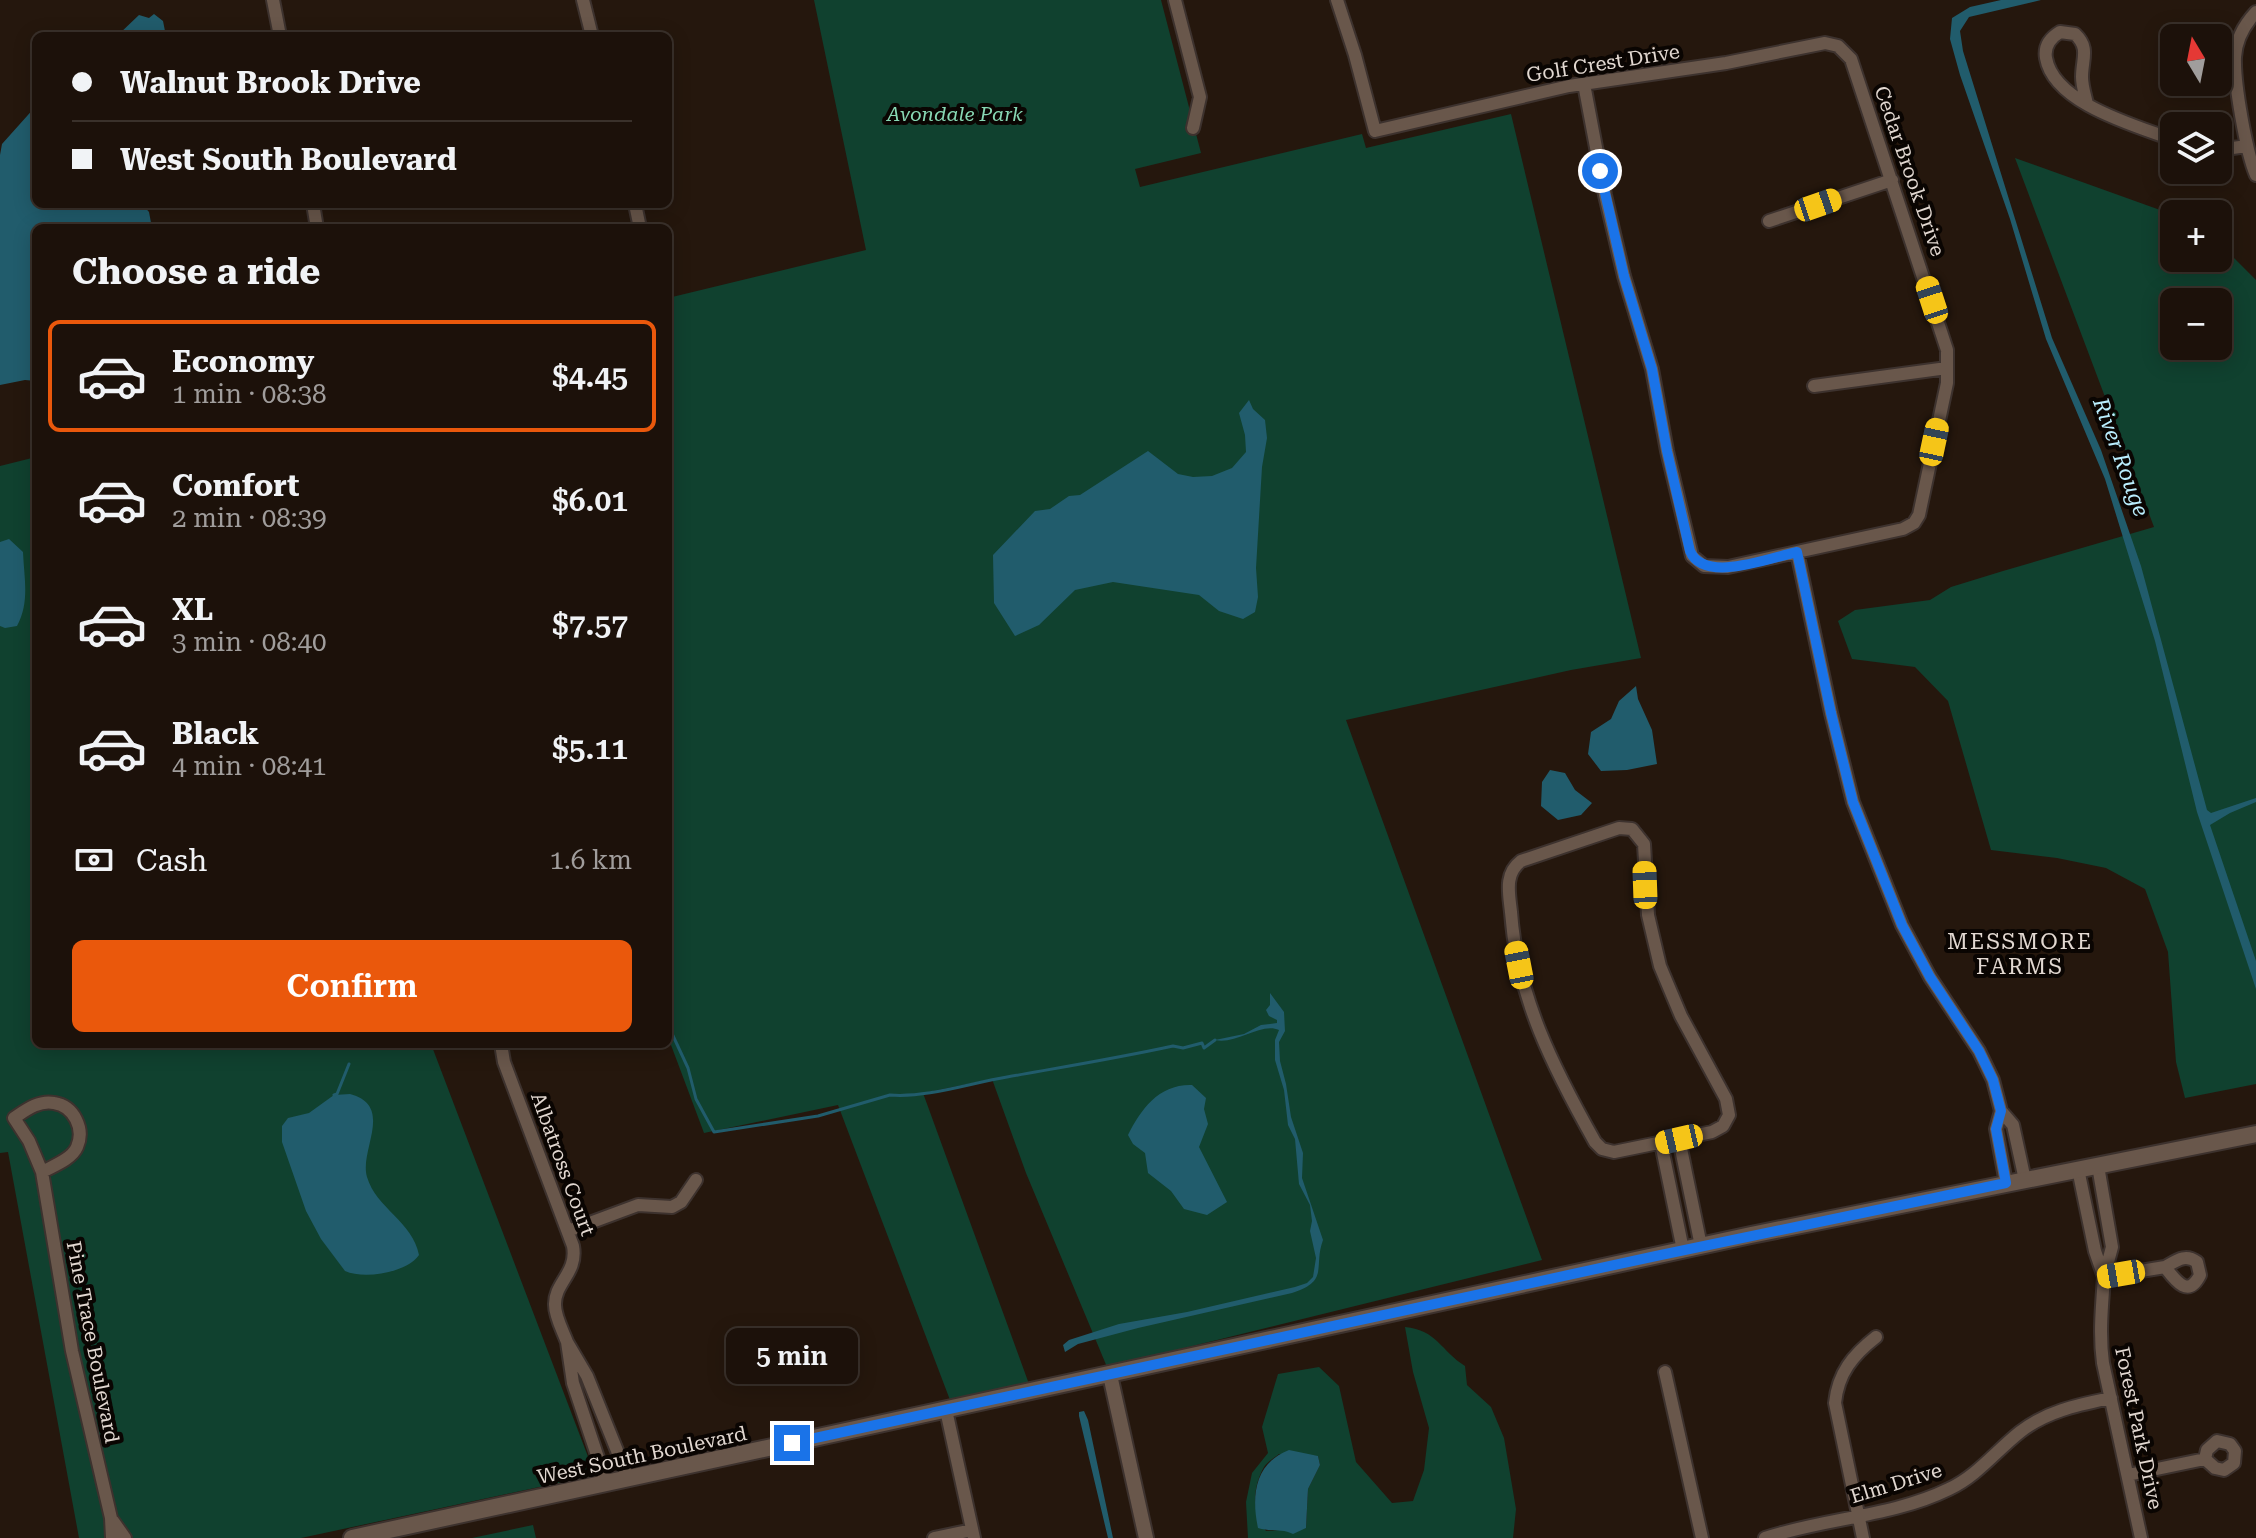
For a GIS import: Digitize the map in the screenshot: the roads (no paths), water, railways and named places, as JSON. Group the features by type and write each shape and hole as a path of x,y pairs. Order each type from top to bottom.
{"main road":[{"name":"West South Boulevard","path":"352,1538 1701,1246 2256,1134"}],"street":[{"path":"273,0 279,32"},
{"path":"583,0 591,32"},
{"path":"1175,0 1200,97 1193,128"},
{"name":"Golf Crest Drive","path":"1337,0 1375,131 1584,84 1704,67 1825,43 1838,46"},
{"path":"2256,12 2240,34 2235,59 2247,146 2256,175"},
{"path":"2087,104 2082,81 2083,42 2075,34 2060,32 2049,41 2047,62 2065,89 2087,104 2105,115 2160,135"},
{"name":"Cedar Brook Drive","path":"1797,552 1903,529 1914,523 1922,501 1947,383 1945,341 1851,59 1838,46"},
{"path":"1584,84 1605,195 1624,276 1652,369 1671,470 1692,556 1704,566 1718,568 1797,552 1840,751 1862,825 1902,925 1930,977 1979,1051 1993,1080 2001,1111 2013,1125 2025,1180"},
{"path":"2232,148 2247,146"},
{"path":"1769,221 1892,180"},
{"path":"1814,386 1947,368"},
{"path":"1619,828 1632,829 1644,844 1648,915 1660,966 1673,1000 1729,1105 1728,1118 1719,1129 1679,1139 1614,1152 1602,1149 1595,1142 1555,1069 1536,1025 1514,939 1509,881 1512,869 1521,861 1619,828"},
{"name":"Albatross Court","path":"502,1048 504,1062 573,1246 574,1263 556,1295 555,1307 567,1342 573,1383 606,1482"},
{"name":"Pine Trace Boulevard","path":"42,1172 77,1149 78,1122 70,1111 56,1102 38,1104 14,1118 29,1141 42,1172 72,1351 111,1518 112,1538"},
{"path":"2001,1111 1996,1129 2006,1183"},
{"path":"1679,1139 1701,1246"},
{"path":"1661,1143 1683,1250"},
{"path":"1999,1149 2017,1145"},
{"name":"Forest Park Drive","path":"2098,1166 2112,1247 2104,1277 2100,1339 2141,1538"},
{"name":"Forest Park Drive","path":"2078,1169 2095,1251 2104,1277"},
{"path":"568,1231 638,1205 672,1207 681,1202 696,1180"},
{"path":"2104,1277 2165,1267"},
{"path":"1863,1538 1836,1416 1836,1392 1849,1363 1876,1337"},
{"name":"Albatross Court","path":"567,1342 587,1376 628,1478"},
{"path":"1665,1372 1702,1538"},
{"path":"1110,1375 1146,1538"},
{"name":"Elm Drive","path":"1765,1538 1932,1496 1969,1477 2020,1432 2040,1419 2065,1409 2111,1398"},
{"path":"934,1538 973,1534 946,1410"},
{"path":"2128,1475 2205,1459"},
{"name":"Pine Trace Boulevard","path":"111,1518 125,1538"}],"water":[{"path":"2001,0 2041,0 1969,17 1960,31 1963,51 2052,338 2101,450 2141,566 2207,810 2211,813 2256,798 2256,802 2210,825 2256,961 2256,989 2197,812 2155,641 2105,479 2046,339 1950,39 1952,18 1970,7"},
{"path":"154,14 163,21 165,32 121,32 139,15 149,18"},
{"path":"32,110 32,208 146,208 151,224 32,224 32,381 0,385 0,155 2,144"},
{"path":"1249,400 1253,409 1265,420 1267,438 1262,467 1255,612 1243,619 1219,611 1199,595 1113,582 1075,590 1039,625 1015,636 994,603 993,555 1035,511 1050,509 1069,496 1080,495 1148,451 1178,474 1212,476 1232,468 1246,452 1239,413"},
{"path":"9,539 23,552 25,599 17,626 5,628 0,626 0,542"},
{"path":"1636,686 1638,699 1652,730 1657,764 1601,771 1588,754 1591,732 1611,719 1619,701"},
{"path":"1550,770 1565,773 1575,790 1592,803 1581,815 1558,820 1541,806 1542,782"},
{"path":"1270,993 1284,1012 1285,1031 1279,1042 1280,1061 1291,1117 1303,1153 1302,1178 1323,1240 1316,1278 1292,1293 1138,1328 1078,1344 1065,1352 1063,1345 1069,1340 1119,1324 1295,1287 1313,1277 1316,1258 1310,1231 1310,1205 1299,1184 1295,1139 1288,1125 1284,1090 1275,1060 1275,1040 1279,1030 1264,1029 1223,1041 1215,1040 1277,1023 1266,1010 1270,1005"},
{"path":"1192,1085 1206,1098 1204,1109 1208,1124 1199,1147 1227,1202 1207,1215 1184,1209 1171,1191 1148,1173 1145,1153 1133,1144 1128,1135 1152,1100 1170,1089"},
{"path":"350,1094 371,1108 373,1118 367,1177 378,1198 410,1233 419,1255 406,1266 385,1273 363,1275 345,1271 321,1239 306,1211 282,1142 282,1126 288,1118 309,1113 334,1095"},
{"path":"1084,1411 1113,1538 1108,1538 1079,1416 1079,1412"},
{"path":"1289,1450 1318,1456 1320,1465 1308,1489 1306,1528 1293,1534 1258,1528 1255,1504 1262,1472 1269,1463"}],"waterway":[{"path":"672,1034 688,1068 696,1099 714,1132 818,1116 890,1095 934,1092 1173,1046 1183,1048 1202,1043 1204,1048 1215,1040"},
{"path":"334,1095 349,1064"}],"district":[{"name":"MESSMORE FARMS","path":"2020,954"}],"park label":[{"name":"Avondale Park","path":"955,114"}],"water label":[{"name":"River Rouge","path":"2121,457"}]}
